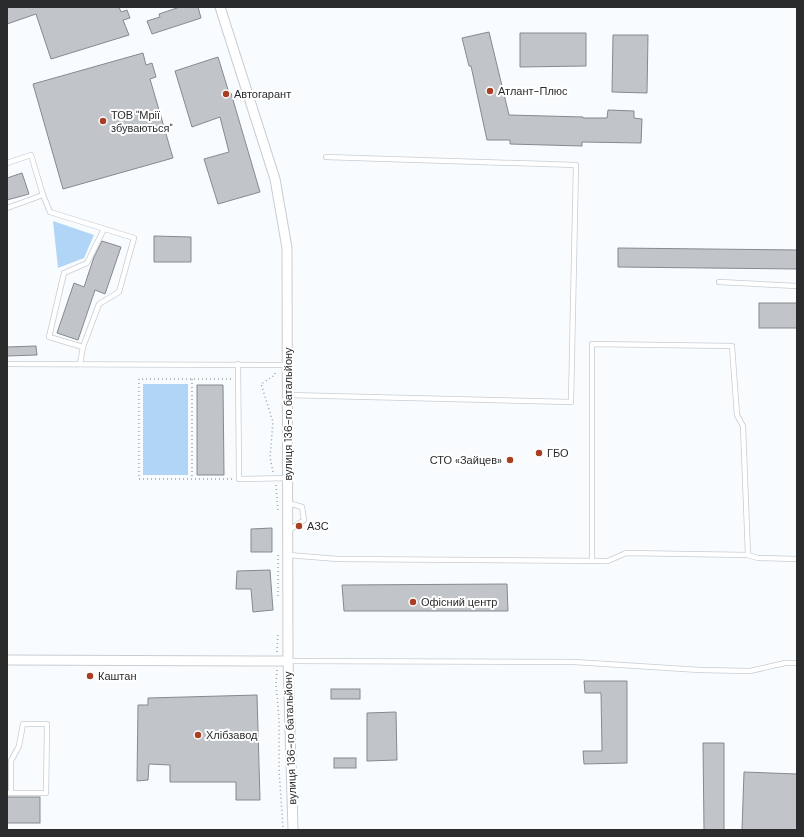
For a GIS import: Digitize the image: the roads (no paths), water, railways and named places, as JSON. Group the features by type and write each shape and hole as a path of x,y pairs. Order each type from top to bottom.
{"street":[{"name":"вулиця 136-го батальйону","path":"220,7 275,180 287,248 288,661 293,830"},
{"path":"7,660 288,661"}],"lane":[{"path":"7,163 30,155 50,212 134,238 119,292 99,304 84,347 80,364"},
{"path":"288,395 571,402 576,165 326,158"},
{"path":"7,208 43,195"},
{"path":"84,347 49,337 64,273 87,263 104,229"},
{"path":"719,282 797,286"},
{"path":"592,561 592,344 732,346 737,415 743,426 748,555"},
{"path":"7,364 287,365"},
{"path":"238,364 239,479 288,478"},
{"path":"288,503 302,507 304,520 288,531"},
{"path":"288,555 338,559 608,561 626,553 748,555 758,558 797,559"},
{"path":"288,661 574,662 700,670 750,671 784,663 797,663"},
{"path":"23,724 47,724 46,793 9,793 11,761 19,746 23,724"}],"place":[{"name":"Атлант-Плюс","path":"490,91"},
{"name":"Автогарант","path":"226,94"},
{"name":"ТОВ \"Мрії збуваються\"","path":"103,121"},
{"name":"ГБО","path":"539,453"},
{"name":"СТО «Зайцев»","path":"510,460"},
{"name":"АЗС","path":"299,526"},
{"name":"Офісний центр","path":"413,602"},
{"name":"Каштан","path":"90,676"},
{"name":"Хлібзавод","path":"198,735"}]}
